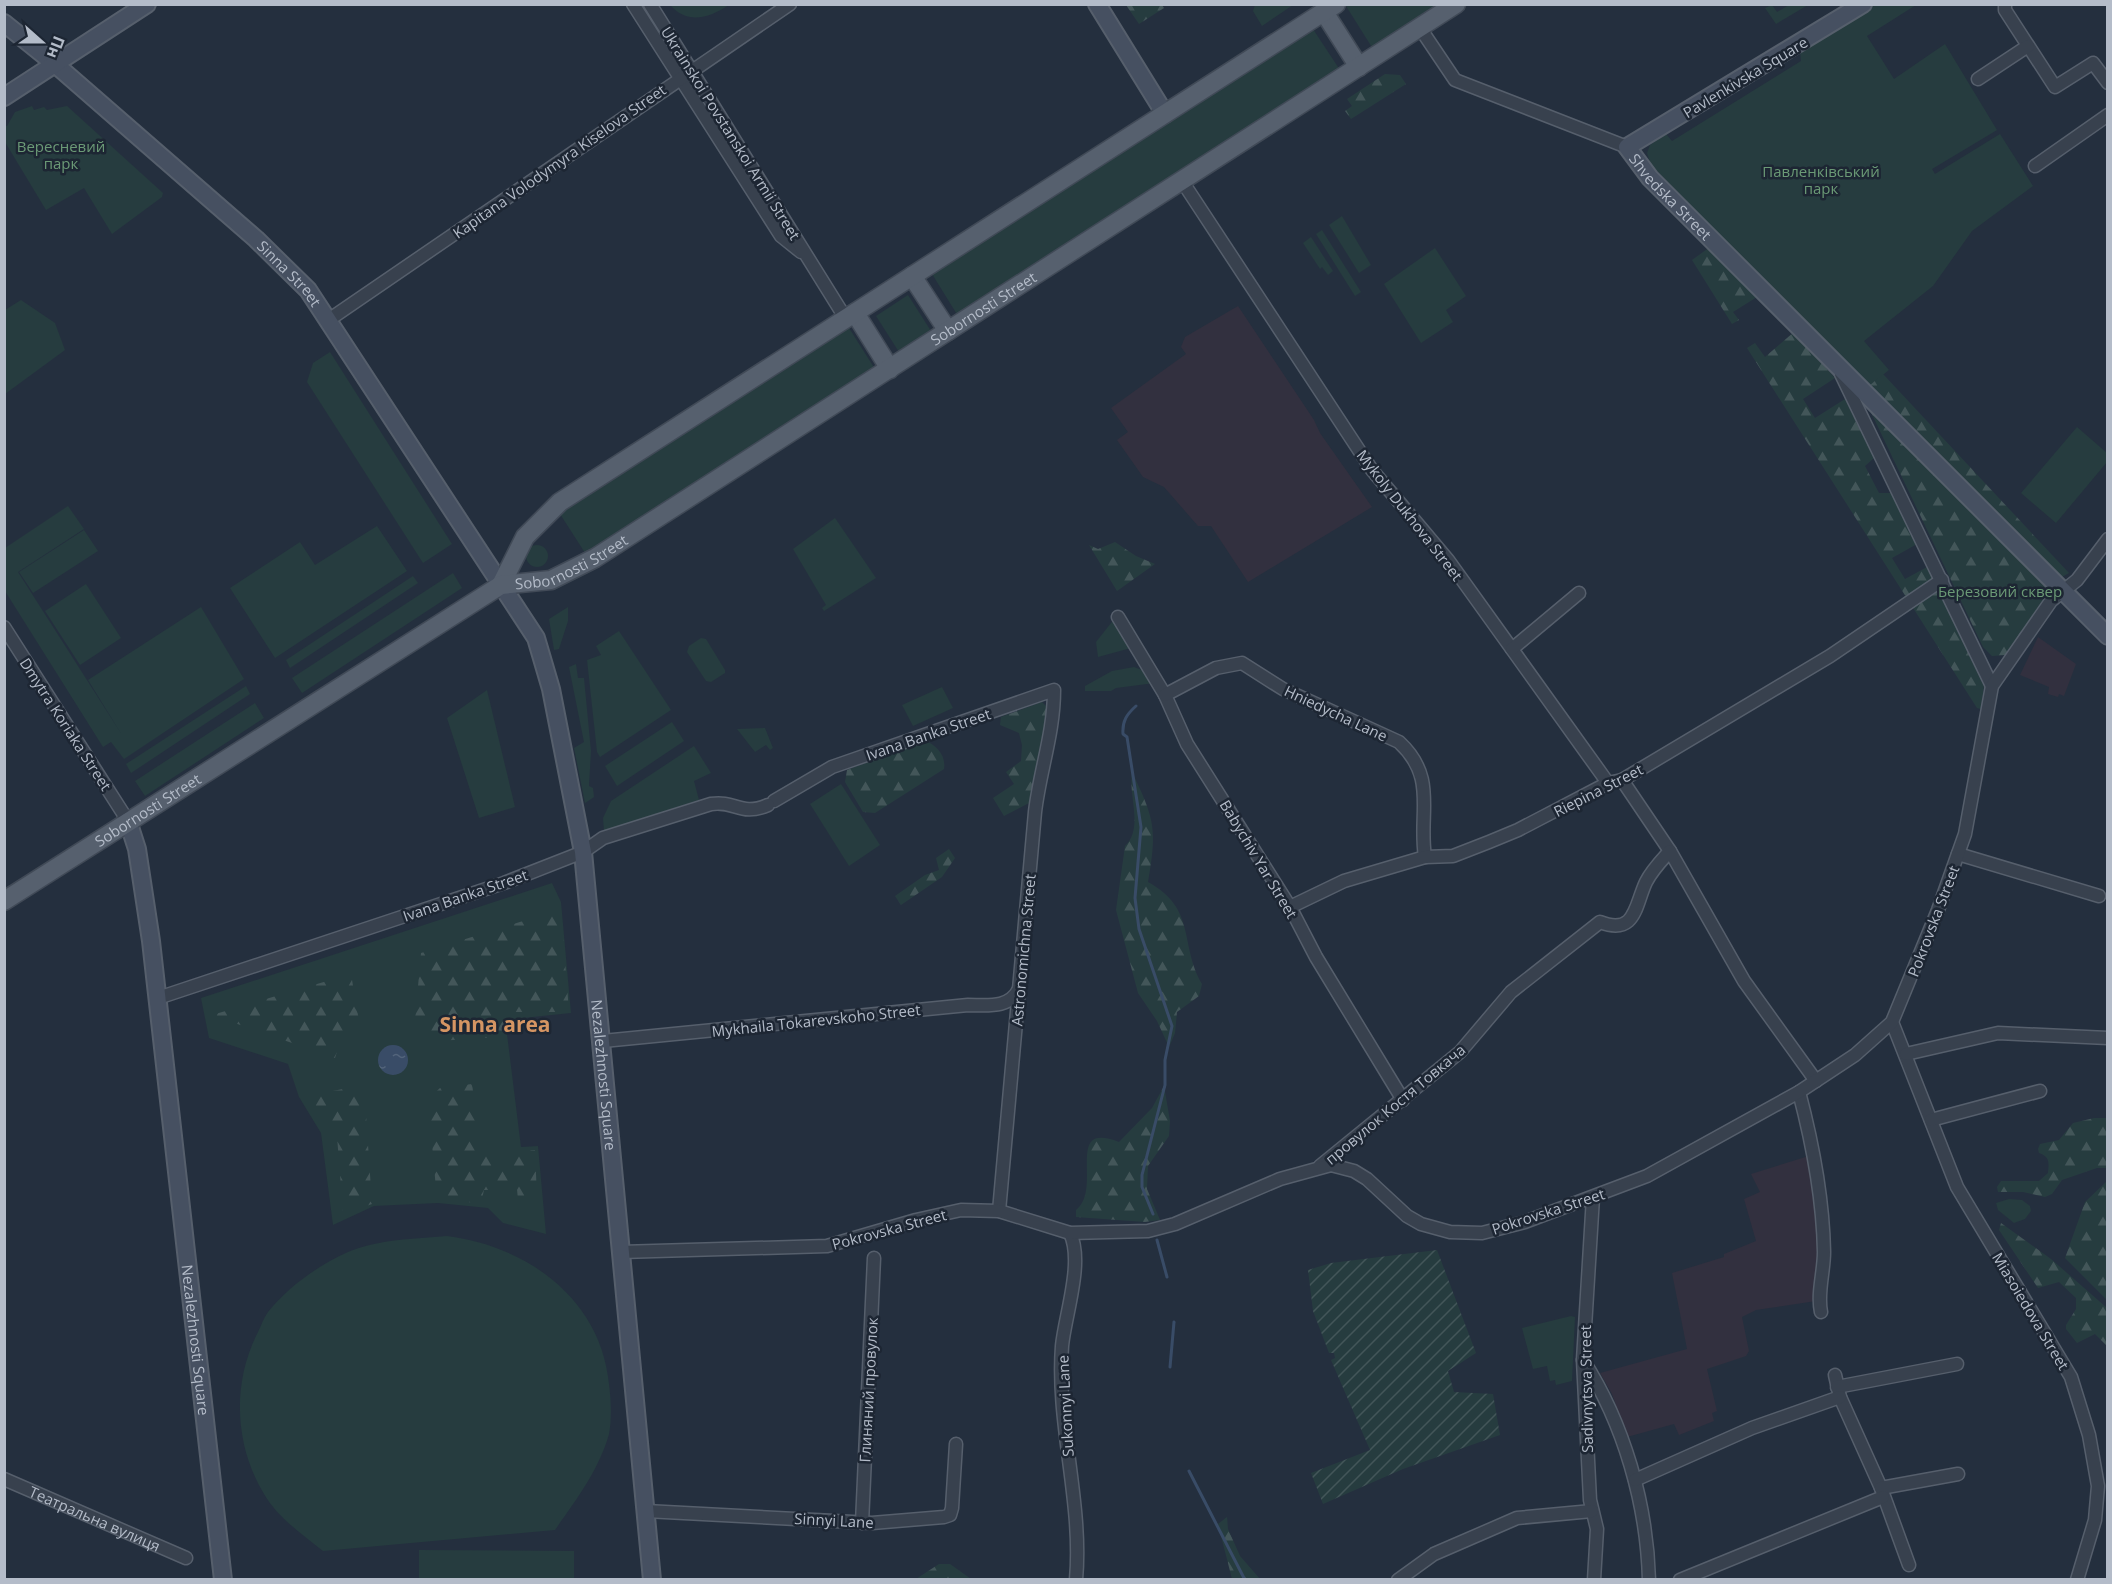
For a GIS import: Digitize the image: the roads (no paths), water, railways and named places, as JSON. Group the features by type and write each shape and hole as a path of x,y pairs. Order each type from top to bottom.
{"main road":[{"name":"Sobornosti Street","path":"4,901 128,820 501,585 551,580 588,563 1456,4"},
{"name":"Sobornosti Street","path":"501,585 525,537 560,502 1165,114 1327,7"},
{"path":"1327,7 1359,67"},
{"path":"912,276 948,332"},
{"path":"850,316 890,369"}],"street":[{"path":"4,97 147,4"},
{"name":"Ukrainskoi Povstanskoi Armii Street","path":"633,4 781,236 811,261"},
{"name":"Ukrainskoi Povstanskoi Armii Street","path":"650,4 811,261 850,316"},
{"name":"Kapitana Volodymyra Kiselova Street","path":"330,319 790,4"},
{"path":"1096,4 1165,114"},
{"name":"Pavlenkivska Square","path":"1627,147 1863,4"},
{"path":"2005,4 2005,10 2055,87 2093,63 2108,82"},
{"name":"Sinna Street","path":"4,23 55,64 284,264 308,290 330,319 501,585"},
{"name":"Shvedska Street","path":"1420,28 1455,80 1627,147 1650,178 2108,636"},
{"path":"1978,79 2028,46"},
{"path":"2035,166 2108,115"},
{"name":"Mykoly Dukhova Street","path":"1182,181 1372,471 1448,560 1608,783"},
{"name":"Shvedska Street","path":"1838,368 1992,686"},
{"path":"2061,591 2077,580 2108,538"},
{"name":"Riepina Street","path":"1290,907 1344,881 1425,857 1454,856 1518,830 1608,783 1622,780 1830,656 1942,580"},
{"name":"Nezalezhnosti Square","path":"501,585 527,620 537,638 551,689 583,852 603,1041 652,1580"},
{"name":"Pokrovska Street","path":"621,1252 827,1246 916,1220 962,1210 999,1211 1070,1233 1157,1230 1252,1189 1319,1167 1343,1167 1354,1171 1379,1189 1414,1220 1435,1230 1493,1231 1593,1197 1677,1161 1799,1092 1855,1055 1892,1022 1927,940 1970,814 1992,686 2061,591"},
{"path":"1512,650 1579,593"},
{"name":"Babychiv Yar Street","path":"1118,617 1165,695 1187,744 1290,907 1316,957 1403,1100"},
{"name":"Dmytra Koriaka Street","path":"4,627 128,820"},
{"name":"Hniedycha Lane","path":"1165,695 1216,668 1242,663 1283,689 1399,742 1413,757 1422,777 1426,800 1423,832 1425,857"},
{"name":"Ivana Banka Street","path":"158,998 485,889 583,852 603,838 711,804 726,804 747,812 771,803 832,767 1054,690"},
{"name":"Astronomichna Street","path":"999,1211 1038,791 1054,722 1054,690"},
{"path":"1622,780 1670,851 1749,989 1816,1081"},
{"name":"Nezalezhnosti Square","path":"128,820 137,849 158,998 227,1578"},
{"name":"провулок Костя Товкача","path":"1319,1167 1460,1052 1504,999 1553,958 1600,922 1619,925 1632,918 1648,879 1670,851"},
{"path":"1958,854 2099,896"},
{"path":"1015,1034 1010,1014 1001,1005 1012,1000 1021,985"},
{"name":"Mykhaila Tokarevskoho Street","path":"603,1041 968,1005 1001,1005"},
{"name":"Miasoiedova Street","path":"1892,1022 1957,1186 2071,1377 2089,1435 2098,1486 2095,1520 2077,1580"},
{"path":"1906,1054 1998,1033 2108,1038"},
{"path":"1930,1120 2040,1090"},
{"path":"1799,1092 1815,1155 1822,1218 1824,1254 1821,1312"},
{"name":"Sadivnytsva Street","path":"1593,1197 1582,1360 1592,1510 1597,1529 1594,1580"},
{"name":"Sukonnyi Lane","path":"1070,1233 1074,1241 1073,1279 1065,1323 1061,1376 1078,1538 1076,1580"},
{"name":"Глиняний провулок","path":"862,1522 874,1258"},
{"path":"1582,1360 1606,1400 1635,1480 1648,1548 1649,1580"},
{"path":"1635,1480 1752,1428 1837,1386 1957,1364"},
{"path":"1837,1386 1882,1493 1909,1565"},
{"name":"Sinnyi Lane","path":"646,1510 886,1523 944,1517 950,1515 953,1500 956,1444"},
{"path":"1680,1580 1882,1493 1958,1474"},
{"name":"Театральна вулиця","path":"4,1479 186,1558"},
{"path":"1398,1580 1434,1554 1517,1518 1592,1510"}],"water":[{"path":"393,1045 404,1049 408,1060 404,1071 393,1075 382,1071 378,1060 382,1049"}],"waterway":[{"path":"1136,706 1123,725 1123,734 1127,737 1141,827 1135,898 1139,929 1172,1026 1165,1060 1165,1085 1142,1175 1142,1187 1153,1214"},
{"path":"1157,1240 1167,1277"},
{"path":"1170,1367 1174,1322"},
{"path":"1189,1471 1245,1580"}],"district":[{"name":"Sinna area","path":"495,1024"}],"park label":[{"name":"Вересневий парк","path":"61,154"},
{"name":"Павленківський парк","path":"1821,180"},
{"name":"Березовий сквер","path":"2000,591"}]}
